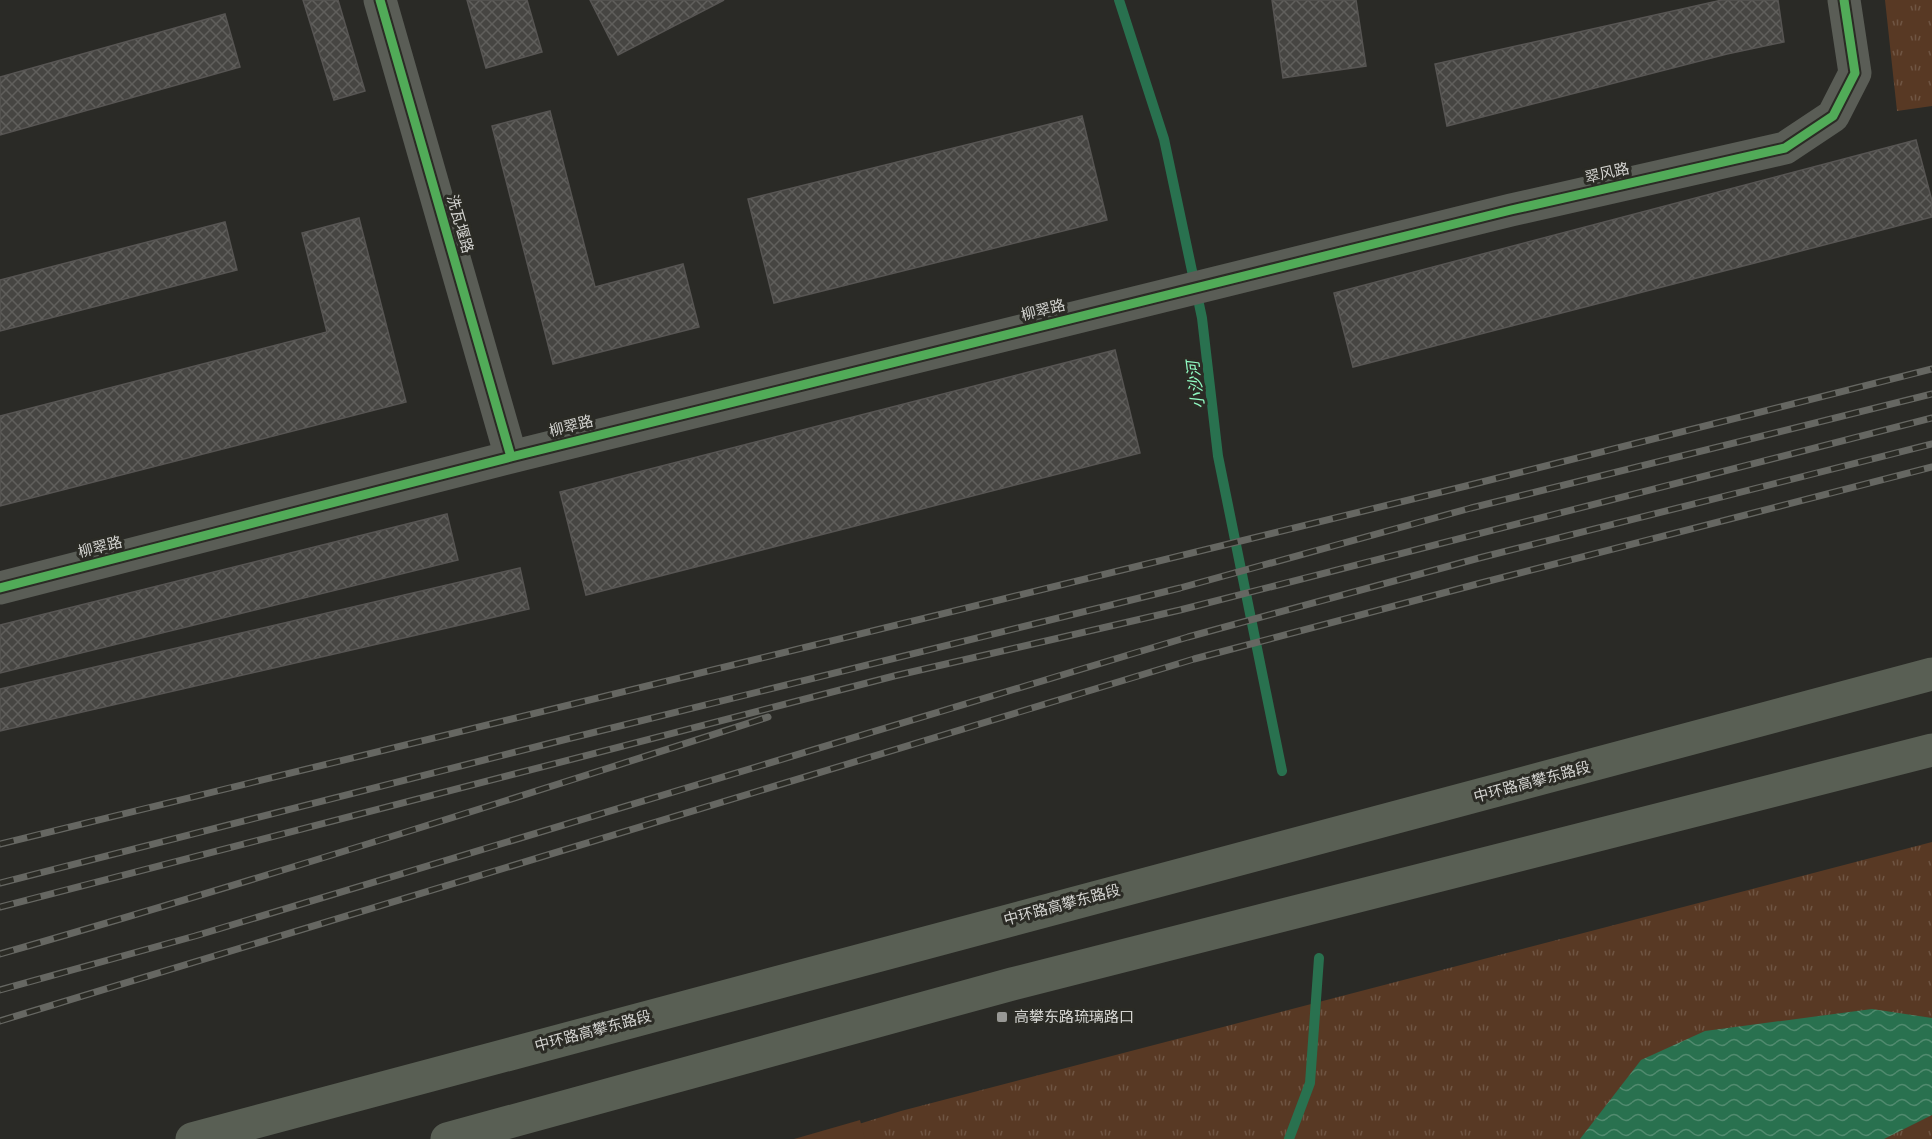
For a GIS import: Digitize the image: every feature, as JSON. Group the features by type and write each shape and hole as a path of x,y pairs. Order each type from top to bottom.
{"main road":[{"name":"中环路高攀东路段","path":"192,1139 1932,674"},
{"path":"447,1139 1012,984 1932,750"}],"street":[{"name":"洗瓦堰路","path":"380,0 511,457"},
{"name":"翠风路","path":"1150,299 1511,210 1785,148 1833,116 1855,72 1844,0"},
{"name":"柳翠路","path":"0,588 511,457 1150,299"}],"green space":[{"path":"1885,0 1932,0 1932,106 1897,111"},
{"path":"1932,842 1932,1139 810,1139 901,1111"},
{"path":"860,1120 865,1139 794,1139"}],"water":[{"path":"1872,1009 1932,1018 1932,1115 1884,1139 1580,1139 1641,1060 1705,1031"}],"building":[{"path":"303,0 338,0 365,91 334,100"},
{"path":"467,0 527,0 542,52 486,68"},
{"path":"590,0 724,0 618,55"},
{"path":"1272,0 1356,0 1366,66 1283,78"},
{"path":"1722,0 1778,0 1784,42 1727,54 1447,126 1435,64"},
{"path":"225,14 240,67 0,135 0,77"},
{"path":"550,111 595,287 683,264 699,327 553,364 492,126"},
{"path":"1082,116 1107,220 774,303 748,199"},
{"path":"1916,140 1932,201 1932,217 1353,367 1334,293"},
{"path":"359,218 406,402 0,506 0,416 327,332 302,233"},
{"path":"225,222 237,270 0,331 0,280"},
{"path":"1115,350 1140,453 586,595 560,492"},
{"path":"447,514 458,560 0,673 0,625"},
{"path":"520,568 529,609 0,731 0,689"}],"waterway":[{"name":"小沙河","path":"1119,0 1164,139 1202,318 1218,456 1282,771"},
{"path":"1289,1139 1310,1083 1319,958"}],"railway":[{"path":"0,844 1466,486 1932,369"},
{"path":"0,883 563,740 1180,588 1471,508 1932,394"},
{"path":"0,907 894,676 1180,610 1932,418"},
{"path":"0,990 195,936 1188,637 1479,558 1932,444"},
{"path":"0,1021 1194,659 1932,467"},
{"path":"0,954 385,838 768,717"}],"cycle path":[{"path":"380,0 511,457"},
{"path":"0,588 511,457 1511,210 1785,148 1833,116 1855,73 1844,0"}],"place":[{"name":"高攀东路琉璃路口","path":"1002,1017"}]}
